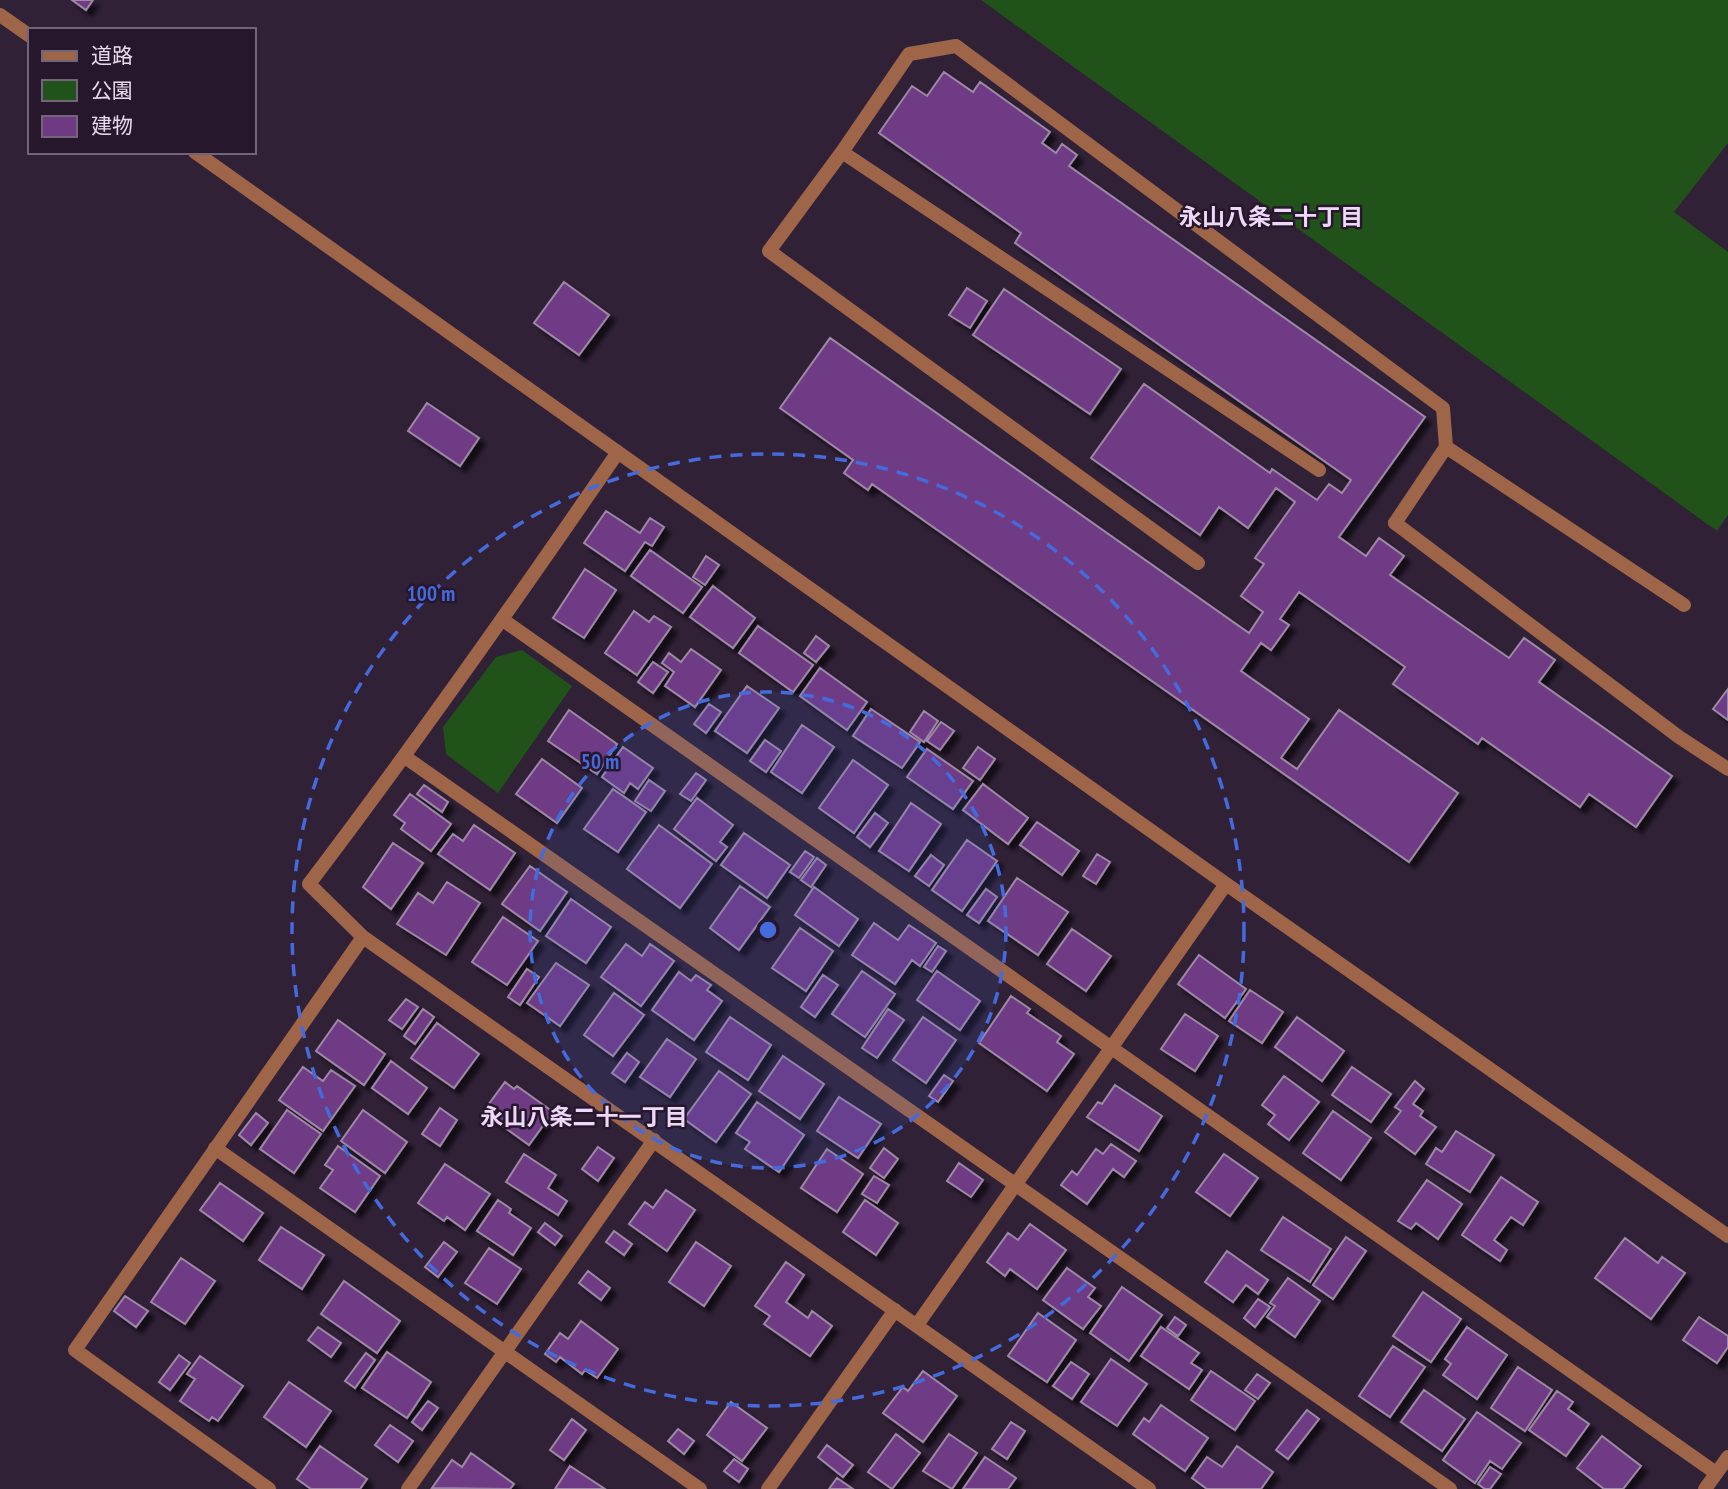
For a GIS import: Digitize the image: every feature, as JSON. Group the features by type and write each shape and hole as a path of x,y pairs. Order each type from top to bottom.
{"street":[{"path":"0,15 28,35"},
{"path":"1198,564 769,251 842,152 909,54 956,46 1443,408 1446,447 1395,523 1679,737 1728,769"},
{"path":"842,152 1319,470"},
{"path":"198,154 1226,884 1728,1236"},
{"path":"1446,447 1684,605"},
{"path":"618,452 503,620 405,757 309,884 363,937 1149,1489"},
{"path":"503,620 1717,1472"},
{"path":"405,757 1450,1489"},
{"path":"917,1325 1226,884"},
{"path":"269,1489 75,1350 363,937"},
{"path":"408,1489 654,1140"},
{"path":"215,1149 700,1489"},
{"path":"768,1489 895,1310"},
{"path":"1705,1489 1728,1457"}],"green space":[{"path":"981,0 1728,0 1728,143 1674,212 1728,252 1728,515 1717,531"},
{"path":"522,650 572,686 498,793 446,754 443,727 496,657"}],"building":[{"path":"72,0 93,0 86,10"},
{"path":"944,72 973,92 980,82 1050,132 1042,143 1056,153 1062,144 1077,155 1069,166 1425,417 1339,537 1366,556 1379,538 1404,556 1390,575 1509,658 1524,638 1555,660 1539,682 1672,776 1636,827 1589,794 1580,807 1482,738 1478,744 1393,684 1405,667 1299,592 1280,619 1289,625 1271,650 1261,643 1241,671 1309,719 1281,758 1297,769 1339,710 1458,793 1409,862 872,484 868,490 844,473 853,460 780,408 830,338 1249,633 1263,612 1241,596 1264,564 1255,558 1295,502 1276,488 1248,528 1219,507 1200,535 1091,458 1144,384 1270,473 1272,469 1317,500 1329,484 1342,493 1351,480 1015,243 1021,233 879,133 912,86 927,96"},
{"path":"564,282 609,315 579,355 534,323"},
{"path":"967,288 987,301 970,328 949,315"},
{"path":"1004,289 1121,369 1090,414 973,335"},
{"path":"427,403 479,438 460,466 408,431"},
{"path":"606,511 640,533 650,518 664,527 652,546 645,542 625,571 584,543"},
{"path":"650,550 702,587 683,613 631,576"},
{"path":"706,556 719,565 705,585 693,577"},
{"path":"585,569 616,590 584,638 553,618"},
{"path":"713,586 755,618 733,648 690,617"},
{"path":"634,611 649,622 654,616 671,627 637,675 605,653"},
{"path":"758,626 813,665 793,692 739,653"},
{"path":"816,636 829,646 816,662 804,653"},
{"path":"691,649 721,670 695,707 665,686 674,672 662,663 669,653 681,662"},
{"path":"653,662 668,672 653,693 638,682"},
{"path":"820,668 867,702 847,730 800,696"},
{"path":"747,686 779,708 747,753 715,731"},
{"path":"1728,689 1728,720 1713,709"},
{"path":"709,704 721,712 706,733 694,724"},
{"path":"871,709 920,742 902,768 853,736"},
{"path":"569,710 617,744 597,774 548,741"},
{"path":"924,711 938,721 924,742 910,732"},
{"path":"941,722 954,731 940,750 927,741"},
{"path":"802,725 834,747 802,793 771,772"},
{"path":"765,740 781,751 766,772 750,761"},
{"path":"623,747 653,768 638,789 630,783 624,793 602,777"},
{"path":"978,747 995,759 980,780 963,768"},
{"path":"927,749 973,781 953,809 907,777"},
{"path":"542,759 582,788 557,823 516,794"},
{"path":"853,760 888,785 854,833 819,808"},
{"path":"696,773 706,780 691,801 680,794"},
{"path":"649,780 665,791 651,811 635,801"},
{"path":"983,784 1028,818 1008,844 963,810"},
{"path":"424,785 448,802 442,812 417,794"},
{"path":"613,789 646,812 618,852 584,829"},
{"path":"410,794 451,824 431,851 401,829 405,823 394,815"},
{"path":"697,798 733,825 720,842 727,847 716,861 674,829"},
{"path":"911,803 941,824 909,871 879,851"},
{"path":"875,813 888,823 870,847 857,837"},
{"path":"1037,822 1079,851 1062,875 1020,845"},
{"path":"474,825 515,853 490,890 438,854 453,834 463,841"},
{"path":"659,825 712,864 680,908 627,869"},
{"path":"744,833 790,865 767,898 721,865"},
{"path":"967,840 997,861 962,911 932,890"},
{"path":"393,843 423,863 391,909 363,887"},
{"path":"805,851 814,857 799,878 790,872"},
{"path":"1097,854 1110,862 1096,884 1083,876"},
{"path":"931,855 944,865 929,886 915,876"},
{"path":"817,858 826,865 811,887 801,880"},
{"path":"530,866 567,892 540,931 502,904"},
{"path":"1017,878 1068,912 1038,955 988,921"},
{"path":"447,882 480,903 446,955 397,924 418,893 433,903"},
{"path":"740,886 770,907 739,950 710,928"},
{"path":"814,887 858,919 839,946 795,915"},
{"path":"986,889 997,897 979,923 967,915"},
{"path":"571,899 611,927 586,963 546,936"},
{"path":"503,917 538,941 507,985 472,962"},
{"path":"874,923 898,940 909,925 936,943 920,966 912,960 895,984 852,955"},
{"path":"800,928 833,951 806,991 772,968"},
{"path":"1072,929 1111,956 1086,991 1047,964"},
{"path":"626,944 642,956 650,944 674,961 641,1006 601,977"},
{"path":"938,946 946,951 932,972 924,967"},
{"path":"1199,955 1246,989 1225,1018 1178,984"},
{"path":"556,963 589,985 560,1026 527,1003"},
{"path":"527,969 539,977 520,1005 508,997"},
{"path":"862,971 895,994 865,1037 832,1014"},
{"path":"937,971 980,1001 960,1030 917,1000"},
{"path":"679,972 691,981 696,975 711,985 707,990 722,1001 694,1040 652,1010"},
{"path":"823,975 838,985 815,1017 801,1007"},
{"path":"1250,990 1283,1012 1262,1043 1229,1021"},
{"path":"614,993 644,1015 613,1056 584,1035"},
{"path":"1011,996 1030,1009 1027,1013 1061,1036 1057,1042 1074,1054 1047,1091 979,1043"},
{"path":"406,999 418,1007 402,1029 389,1020"},
{"path":"423,1009 434,1017 415,1044 404,1036"},
{"path":"888,1009 904,1020 877,1058 862,1048"},
{"path":"1185,1014 1218,1036 1195,1071 1161,1049"},
{"path":"730,1017 771,1045 748,1080 706,1052"},
{"path":"923,1017 956,1040 926,1083 893,1060"},
{"path":"1297,1017 1344,1051 1322,1081 1275,1047"},
{"path":"338,1020 385,1054 364,1085 316,1051"},
{"path":"437,1023 479,1054 454,1088 411,1058"},
{"path":"667,1039 696,1059 670,1097 640,1077"},
{"path":"627,1053 639,1062 625,1082 612,1073"},
{"path":"783,1056 824,1084 800,1119 759,1091"},
{"path":"391,1061 427,1088 408,1114 372,1088"},
{"path":"303,1067 323,1081 331,1070 355,1086 323,1131 279,1100"},
{"path":"1352,1067 1391,1094 1371,1122 1332,1095"},
{"path":"719,1071 751,1094 716,1142 684,1119"},
{"path":"944,1075 953,1081 938,1102 929,1096"},
{"path":"1284,1076 1319,1102 1289,1140 1268,1124 1275,1115 1262,1105"},
{"path":"1415,1081 1424,1089 1413,1104 1423,1111 1420,1116 1436,1127 1415,1154 1385,1132 1401,1111 1395,1107"},
{"path":"505,1082 514,1089 517,1086 553,1112 529,1145 483,1112"},
{"path":"1115,1085 1162,1116 1139,1151 1087,1117 1098,1102 1102,1104"},
{"path":"839,1097 881,1124 858,1158 817,1131"},
{"path":"757,1102 804,1135 779,1172 745,1149 750,1142 736,1133"},
{"path":"440,1108 457,1120 440,1146 422,1134"},
{"path":"287,1110 321,1134 294,1173 260,1149"},
{"path":"363,1110 407,1142 385,1173 341,1141"},
{"path":"1333,1111 1371,1138 1341,1180 1303,1153"},
{"path":"256,1113 268,1123 251,1145 239,1135"},
{"path":"1456,1131 1494,1155 1470,1192 1426,1164 1436,1148 1442,1152"},
{"path":"1111,1144 1136,1161 1124,1177 1113,1169 1087,1204 1061,1185 1072,1171 1077,1175 1096,1149 1103,1154"},
{"path":"338,1146 380,1176 355,1212 320,1188 333,1170 325,1165"},
{"path":"598,1147 614,1158 598,1181 582,1169"},
{"path":"884,1148 898,1159 884,1178 870,1168"},
{"path":"827,1149 863,1174 837,1212 801,1188"},
{"path":"524,1154 556,1175 548,1188 567,1201 558,1215 506,1182"},
{"path":"1224,1154 1258,1178 1230,1216 1196,1192"},
{"path":"959,1163 983,1180 971,1197 947,1181"},
{"path":"445,1164 490,1194 465,1230 447,1217 444,1221 418,1203"},
{"path":"874,1176 889,1185 877,1203 862,1194"},
{"path":"1501,1177 1538,1202 1523,1225 1511,1217 1494,1240 1507,1250 1500,1261 1462,1235"},
{"path":"1427,1180 1462,1204 1438,1239 1416,1223 1411,1229 1398,1221"},
{"path":"220,1183 263,1213 243,1241 200,1210"},
{"path":"666,1190 695,1210 667,1251 629,1224 645,1202 653,1208"},
{"path":"498,1200 511,1209 509,1213 531,1228 513,1255 477,1231"},
{"path":"865,1200 898,1223 876,1255 843,1232"},
{"path":"1283,1217 1331,1249 1310,1282 1261,1250"},
{"path":"545,1223 562,1236 555,1245 538,1232"},
{"path":"1030,1224 1066,1250 1037,1289 1010,1269 1005,1276 987,1262 1008,1233 1018,1240"},
{"path":"281,1227 324,1255 302,1289 259,1260"},
{"path":"614,1231 632,1244 624,1255 606,1242"},
{"path":"1346,1237 1366,1251 1333,1299 1313,1285"},
{"path":"1625,1238 1658,1263 1662,1257 1685,1273 1651,1319 1595,1278"},
{"path":"444,1242 457,1252 438,1277 425,1267"},
{"path":"696,1242 731,1266 704,1306 669,1282"},
{"path":"489,1248 521,1269 497,1304 465,1283"},
{"path":"1227,1251 1268,1280 1258,1294 1246,1285 1233,1302 1205,1282"},
{"path":"181,1258 215,1281 185,1324 151,1302"},
{"path":"786,1262 804,1275 786,1302 808,1318 812,1311 832,1326 810,1356 764,1324 770,1316 755,1306"},
{"path":"1067,1268 1095,1288 1088,1297 1101,1306 1083,1329 1043,1300"},
{"path":"588,1271 610,1288 601,1300 579,1283"},
{"path":"1288,1278 1320,1301 1295,1337 1267,1317 1275,1306 1270,1303"},
{"path":"344,1281 400,1321 377,1353 321,1314"},
{"path":"1122,1287 1162,1315 1129,1361 1090,1333"},
{"path":"1423,1292 1461,1319 1431,1362 1393,1336"},
{"path":"125,1296 148,1311 136,1327 114,1311"},
{"path":"1258,1299 1270,1307 1255,1327 1244,1318"},
{"path":"1038,1313 1076,1340 1047,1382 1008,1356"},
{"path":"1175,1317 1186,1325 1178,1336 1167,1328"},
{"path":"1699,1317 1728,1336 1728,1347 1717,1363 1683,1340"},
{"path":"581,1321 618,1349 597,1378 585,1370 582,1374 560,1357 556,1362 545,1354 560,1333 568,1339"},
{"path":"318,1327 341,1343 331,1357 308,1340"},
{"path":"1161,1327 1199,1353 1191,1363 1202,1370 1189,1389 1141,1356"},
{"path":"1467,1327 1507,1355 1477,1399 1443,1375 1451,1364 1445,1359"},
{"path":"1393,1346 1425,1367 1390,1417 1359,1396"},
{"path":"387,1352 431,1382 407,1418 362,1388"},
{"path":"366,1353 375,1360 355,1388 345,1381"},
{"path":"179,1355 190,1363 170,1390 159,1382"},
{"path":"200,1356 243,1386 218,1421 212,1417 209,1421 180,1401 195,1379 187,1374"},
{"path":"1111,1359 1147,1384 1117,1426 1081,1402"},
{"path":"1071,1362 1089,1374 1072,1399 1053,1386"},
{"path":"1518,1367 1552,1390 1525,1431 1491,1408"},
{"path":"923,1371 957,1396 923,1442 883,1413 903,1387 908,1391"},
{"path":"1211,1371 1255,1401 1235,1430 1191,1400"},
{"path":"1257,1374 1270,1383 1258,1399 1245,1390"},
{"path":"289,1382 331,1411 306,1447 264,1417"},
{"path":"1424,1390 1465,1419 1442,1451 1401,1422"},
{"path":"1557,1391 1573,1402 1568,1409 1589,1424 1566,1456 1529,1430"},
{"path":"428,1401 438,1408 422,1430 412,1422"},
{"path":"731,1402 767,1428 742,1461 707,1435"},
{"path":"1161,1405 1208,1438 1185,1471 1133,1434 1144,1418 1149,1422"},
{"path":"1307,1410 1319,1419 1288,1459 1276,1450"},
{"path":"1477,1412 1521,1443 1502,1469 1490,1461 1475,1483 1443,1460"},
{"path":"572,1419 586,1430 564,1460 550,1450"},
{"path":"1011,1422 1025,1431 1007,1459 992,1449"},
{"path":"390,1425 413,1441 398,1462 375,1445"},
{"path":"678,1429 694,1441 684,1454 668,1441"},
{"path":"896,1434 920,1453 892,1489 868,1472"},
{"path":"949,1434 977,1453 952,1489 923,1471"},
{"path":"1602,1436 1641,1466 1623,1489 1604,1489 1577,1468"},
{"path":"827,1445 853,1465 843,1477 818,1457"},
{"path":"320,1446 367,1479 360,1489 311,1489 297,1479"},
{"path":"1237,1446 1273,1472 1261,1489 1207,1489 1192,1478 1207,1457 1222,1467"},
{"path":"471,1453 514,1484 510,1489 432,1488 452,1460 462,1467"},
{"path":"985,1457 1016,1478 1008,1489 963,1489"},
{"path":"734,1459 748,1469 739,1482 724,1471"},
{"path":"570,1466 605,1489 555,1489"},
{"path":"1490,1467 1501,1474 1490,1489 1485,1489 1478,1484"},
{"path":"837,1478 853,1489 829,1489"}],"district":[{"name":"永山八条二十丁目","path":"1271,217"},
{"name":"永山八条二十一丁目","path":"584,1117"}]}
